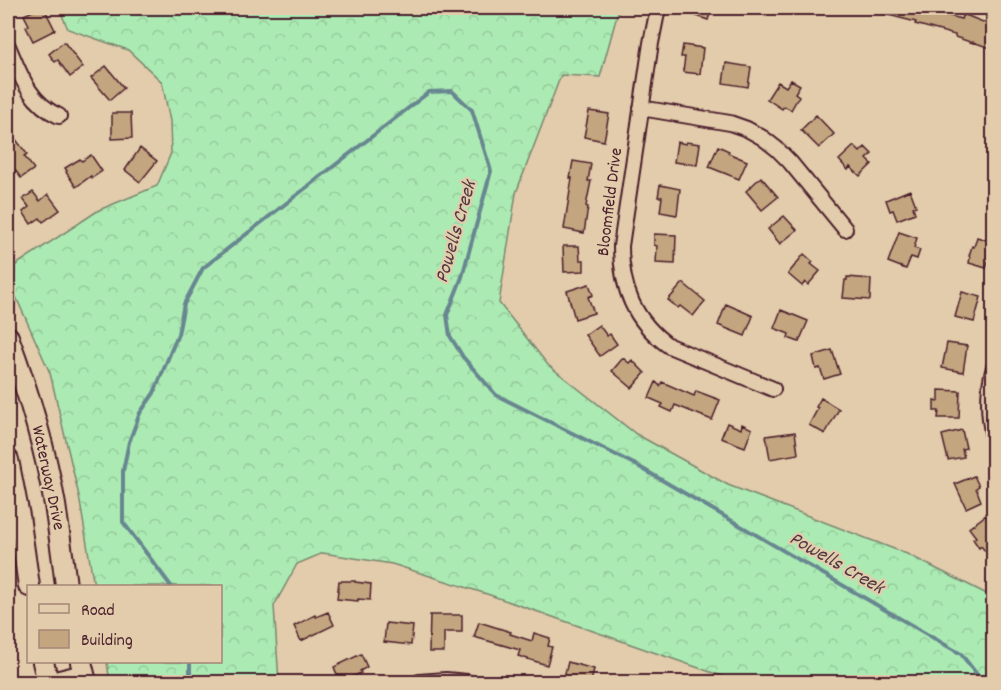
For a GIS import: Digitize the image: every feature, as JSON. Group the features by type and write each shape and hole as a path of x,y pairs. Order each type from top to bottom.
{"main road":[{"name":"Waterway Drive","path":"8,337 33,411 48,472 55,504 66,585"},
{"name":"Waterway Drive","path":"8,460 29,585"},
{"path":"43,663 46,682"}],"street":[{"name":"Bloomfield Drive","path":"658,8 621,246 624,281 628,294 646,325 669,346 772,389"},
{"path":"8,46 26,88 34,99 42,107 59,116"},
{"path":"641,108 730,123 763,138 777,148 790,162 845,229"},
{"path":"993,368 989,397 993,441"},
{"path":"46,682 83,672"},
{"path":"419,682 446,680 467,682"}],"green space":[{"path":"59,8 619,8 600,77 561,75 516,193 499,303 548,365 636,434 728,485 907,554 993,597 993,682 739,682 490,595 392,564 323,553 297,564 274,606 279,682 110,682 107,663 222,663 222,585 94,585 79,496 50,373 8,279 8,270 99,210 157,186 171,153 170,121 162,82 128,50 68,29"}],"building":[{"path":"44,8 55,30 33,41 26,27 29,25 24,15"},
{"path":"676,8 712,8 708,20"},
{"path":"872,8 933,8 932,11 961,19 963,14 993,26 993,49 915,24 916,22 872,11"},
{"path":"64,42 83,67 70,77 58,60 55,62 49,54"},
{"path":"683,45 703,48 700,74 683,72 685,57 681,57"},
{"path":"726,63 751,67 748,87 723,83"},
{"path":"106,66 124,88 110,100 91,78"},
{"path":"791,80 800,85 795,93 799,96 791,110 784,106 782,109 767,99 778,82 786,87"},
{"path":"589,111 609,114 604,141 584,137"},
{"path":"112,113 131,113 132,138 112,139"},
{"path":"816,115 834,134 819,148 801,130"},
{"path":"8,129 27,154 24,156 34,169 21,178 8,161"},
{"path":"677,142 700,144 697,165 674,162"},
{"path":"718,146 747,161 739,179 709,167"},
{"path":"854,146 860,152 865,147 872,154 867,159 872,164 860,176 850,167 848,170 839,160"},
{"path":"140,148 157,161 140,182 125,170"},
{"path":"91,155 102,171 76,187 65,168"},
{"path":"573,161 591,164 584,233 564,229"},
{"path":"761,177 778,197 762,210 746,191"},
{"path":"660,185 680,189 677,215 660,212 662,197 658,197"},
{"path":"910,190 916,206 913,207 915,213 897,220 886,200"},
{"path":"33,192 40,201 48,194 60,210 43,222 40,218 31,224 23,212 29,207 23,199"},
{"path":"784,216 797,230 780,244 768,229"},
{"path":"899,232 917,238 914,248 920,250 917,259 911,257 906,269 888,262"},
{"path":"654,234 676,235 675,264 656,263 657,246 654,245"},
{"path":"977,237 993,242 991,260 986,268 969,263 972,246 974,247"},
{"path":"563,246 579,246 580,260 584,260 584,271 564,272"},
{"path":"804,254 820,271 808,285 805,282 802,286 788,274"},
{"path":"847,277 871,279 870,300 843,298"},
{"path":"683,283 705,301 693,316 668,300"},
{"path":"589,284 593,295 588,297 594,313 575,319 567,291"},
{"path":"962,292 981,297 974,322 955,317"},
{"path":"726,304 753,316 745,336 718,325"},
{"path":"781,310 808,321 799,342 788,338 789,334 774,328"},
{"path":"599,325 617,344 600,356 585,335"},
{"path":"947,343 967,346 963,372 942,368"},
{"path":"832,350 840,374 824,379 820,368 816,369 813,356"},
{"path":"623,358 629,363 632,360 645,373 632,388 612,371"},
{"path":"656,382 660,386 662,382 694,396 696,391 720,400 712,420 675,405 672,412 661,407 663,404 649,398"},
{"path":"939,390 960,391 959,418 938,418 939,411 934,411 934,400 939,401"},
{"path":"821,398 839,409 825,434 809,425"},
{"path":"727,423 741,429 742,424 752,429 745,447 721,438"},
{"path":"962,430 966,448 962,449 964,457 948,460 942,435"},
{"path":"795,432 798,454 770,459 766,436"},
{"path":"974,476 979,486 976,488 981,501 966,508 955,484"},
{"path":"986,515 993,524 993,545 985,551 981,546 979,548 973,539 976,537 969,528"},
{"path":"339,581 371,584 370,600 337,599"},
{"path":"328,612 334,625 301,641 294,626 315,615 316,617"},
{"path":"430,615 462,615 462,632 444,632 444,652 429,652"},
{"path":"479,622 532,641 534,633 550,638 548,646 552,647 547,665 518,656 520,650 474,637"},
{"path":"386,623 413,626 411,645 384,642"},
{"path":"361,654 367,667 360,671 361,673 340,682 334,667"},
{"path":"568,662 594,669 591,682 574,682 575,680 564,677"}],"waterway":[{"name":"Powells Creek","path":"170,585 123,522 123,471 129,442 140,413 154,393 178,334 184,304 203,268 429,92 452,91 472,110 491,171 462,277 447,315 450,336 463,357 496,395 636,465 961,654 982,682"},
{"name":"Powells Creek","path":"190,663 190,682"}]}
